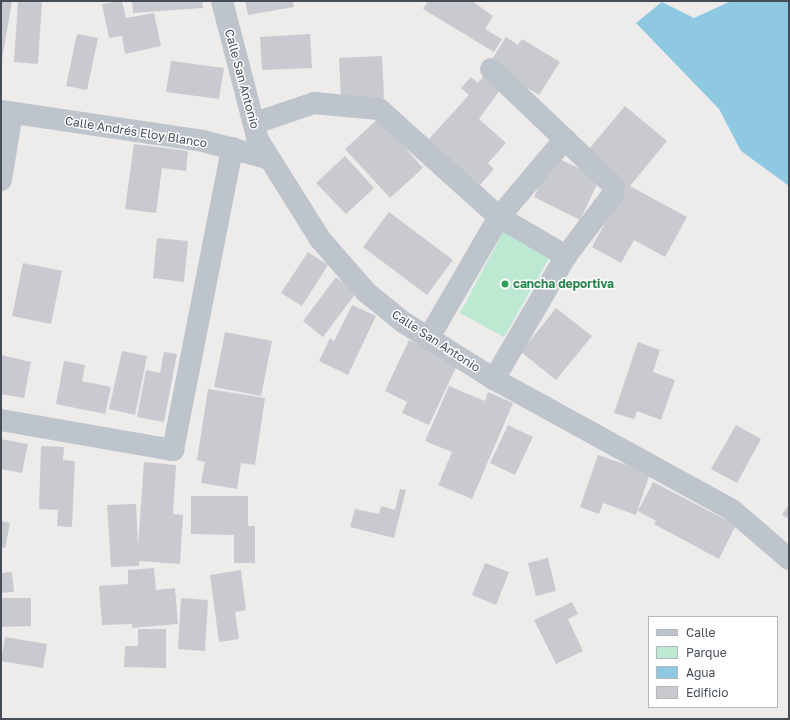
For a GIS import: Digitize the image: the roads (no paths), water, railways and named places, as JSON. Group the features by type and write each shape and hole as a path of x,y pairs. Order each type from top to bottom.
{"street":[{"name":"Calle San Antonio","path":"222,1 255,123 258,140 320,239 366,292 428,339 494,379 732,510 789,559"},
{"path":"491,69 565,139 615,190 566,256 494,379"},
{"path":"255,123 314,103 379,109 499,217 566,256"},
{"path":"1,180 6,112"},
{"name":"Calle Andrés Eloy Blanco","path":"6,112 232,148 270,159"},
{"path":"428,339 499,217 565,139"},
{"path":"1,420 173,450 232,148"}],"water":[{"path":"731,1 789,1 789,186 741,151 719,109 636,23 662,2 694,18"}],"place":[{"name":"cancha deportiva","path":"505,284"}]}
